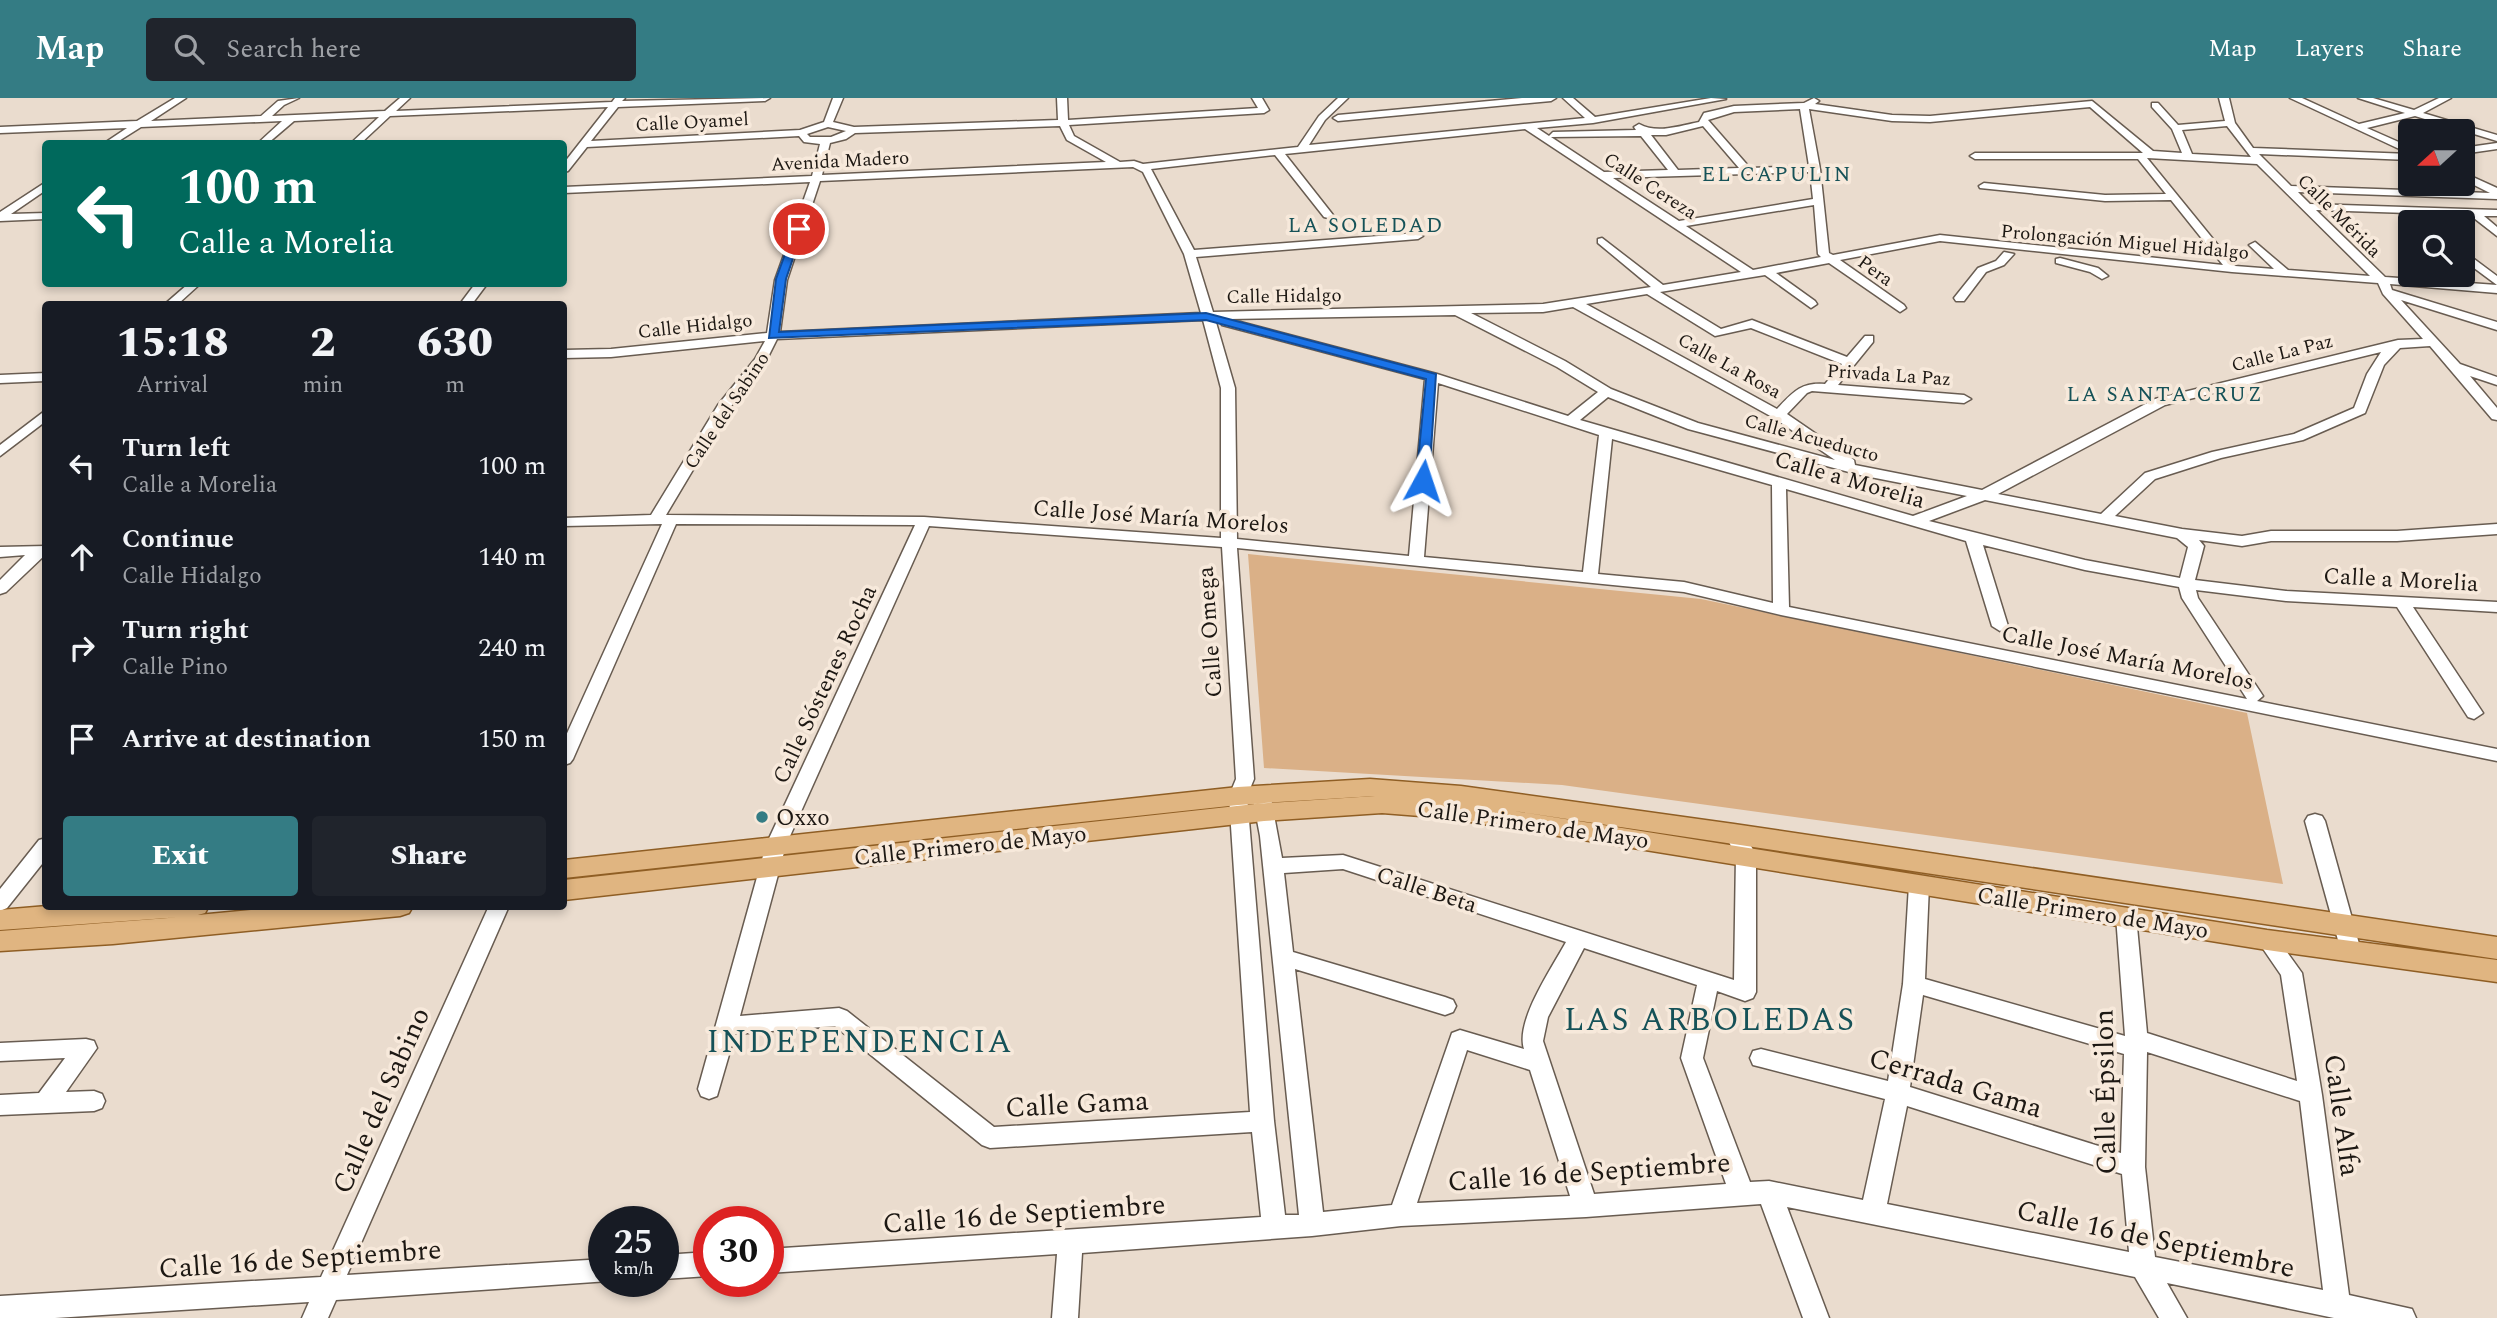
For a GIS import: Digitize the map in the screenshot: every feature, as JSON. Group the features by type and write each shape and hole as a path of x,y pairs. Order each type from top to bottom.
{"main road":[{"name":"Calle Primero de Mayo","path":"567,890 773,856 1250,799 1446,809 1740,844 2497,948"},
{"name":"Calle Primero de Mayo","path":"1740,844 1919,885 2267,940 2497,971"},
{"name":"Calle Primero de Mayo","path":"567,869 773,856"},
{"path":"0,920 139,910"},
{"path":"0,941 113,934 341,910"}],"street":[{"path":"113,140 181,98"},
{"path":"262,120 281,103 294,98"},
{"path":"358,140 405,98"},
{"path":"472,110 484,98"},
{"path":"0,130 386,115 618,101 765,98"},
{"path":"828,124 838,98"},
{"path":"1062,98 1063,123 1070,138 1118,165"},
{"path":"852,130 845,138 825,142 807,140 802,133 828,124 844,125 852,130 1063,123 1264,110 1257,98"},
{"path":"1302,148 1322,118 1343,98"},
{"path":"1410,98 1433,122"},
{"path":"1433,122 1551,98"},
{"path":"1568,98 1593,120"},
{"path":"1338,118 1530,127 1593,120 1693,100 1720,98 1734,109"},
{"path":"1820,98 1804,111 1815,169 1824,254 1832,259"},
{"name":"Calle Mérida","path":"2224,98 2230,123 2250,151 2385,287 2497,416"},
{"path":"2295,98 2398,146"},
{"path":"2363,98 2497,138"},
{"path":"2357,127 2414,114 2446,98"},
{"path":"567,165 618,101"},
{"path":"1643,104 1653,110"},
{"path":"1745,170 1703,120 1706,115 1734,109 1807,106 1892,118 1930,119 2092,104 2146,155 2174,197 2232,269"},
{"path":"2155,104 2176,128 2189,157"},
{"path":"266,140 290,119"},
{"name":"Avenida Madero","path":"567,190 1118,165 1144,167 1278,152 1433,122"},
{"path":"1542,135 1640,130 1706,123"},
{"path":"2176,128 2230,123"},
{"name":"Calle Cereza","path":"1530,127 1752,274"},
{"path":"1640,130 1674,171"},
{"name":"Calle Oyamel","path":"584,144 802,133"},
{"path":"773,336 781,279 816,179 825,142"},
{"path":"2475,149 2497,146"},
{"path":"2250,151 2398,157"},
{"path":"1278,152 1328,215"},
{"path":"1984,187 2026,172 2146,155 2260,161"},
{"path":"1975,156 2105,198 2174,197"},
{"name":"Calle Omega","path":"1144,167 1190,254 1228,388 1229,542 1250,799 1262,1121 1273,1227"},
{"path":"1603,175 1815,169"},
{"path":"2475,183 2497,194"},
{"path":"0,217 42,188"},
{"path":"2289,189 2497,194"},
{"path":"1679,224 1817,201"},
{"path":"2307,207 2398,210"},
{"path":"2475,213 2497,213"},
{"path":"2475,214 2497,233"},
{"path":"0,217 42,215"},
{"path":"1190,254 1418,236"},
{"name":"Prolongación Miguel Hidalgo","path":"1752,274 1940,238 1991,246 2284,273 2385,287 2497,289"},
{"path":"1602,241 1653,289 1719,333 1752,324 1851,363"},
{"path":"2255,245 2284,273"},
{"path":"1991,246 2008,254 2066,262 2094,270 2102,276"},
{"path":"1961,298 1982,270 2000,263 2008,254"},
{"name":"Pera","path":"1832,259 1900,308"},
{"path":"2475,264 2497,282"},
{"path":"1767,271 1811,304"},
{"name":"Calle Hidalgo","path":"567,354 611,353 773,336 1206,316 1544,308 1752,274"},
{"path":"174,301 191,287"},
{"path":"2385,287 2497,326"},
{"name":"Calle La Rosa","path":"1575,303 1779,415 1860,471"},
{"name":"Calle Acueducto","path":"1456,310 1561,365 1606,392 1693,426 1860,471 2182,534 2242,541 2271,536 2397,536 2497,528"},
{"name":"Calle a Morelia","path":"1206,316 1432,377 1606,432 1973,538 2085,565 2186,584 2286,596 2497,607"},
{"name":"Calle del Sabino","path":"567,753 664,519 724,405 761,360 773,336"},
{"path":"1828,388 1869,339"},
{"name":"Calle La Paz","path":"1917,520 1982,496 2160,402 2398,344 2433,342"},
{"path":"2104,519 2150,476 2217,455 2298,437 2360,410 2387,350 2398,344"},
{"path":"2456,367 2497,381"},
{"path":"0,379 42,377"},
{"path":"1416,559 1432,377"},
{"name":"Privada La Paz","path":"1779,415 1802,390 1811,387 1964,399"},
{"path":"1571,421 1606,392"},
{"path":"0,452 42,417"},
{"path":"1590,577 1606,432"},
{"path":"1779,482 1781,606"},
{"name":"Calle José María Morelos","path":"567,522 664,519 924,521 1229,542 1684,587 1751,603 1781,606 2254,695 2496,751"},
{"name":"Calle Sóstenes Rocha","path":"773,856 924,521"},
{"path":"2182,534 2196,546 2186,584 2190,598 2254,695"},
{"path":"1973,538 2000,626"},
{"path":"0,552 42,550"},
{"path":"0,589 42,550"},
{"path":"2401,601 2474,713"},
{"name":"Calle José María Morelos","path":"1781,606 2496,751"},
{"name":"Calle Omega","path":"1250,799 1273,866 1312,1224"},
{"path":"2315,821 2351,951"},
{"name":"Calle Beta","path":"1273,866 1343,862 1745,992 1740,844"},
{"path":"0,903 42,850"},
{"path":"709,1089 773,856"},
{"path":"1873,1212 1898,1093 1914,984 1919,885"},
{"name":"Calle del Sabino","path":"316,1318 497,910"},
{"name":"Calle Épsilon","path":"2126,916 2135,1044 2133,1167 2143,1267"},
{"path":"1578,939 1537,1017 1532,1041 1586,1206"},
{"name":"Calle Alfa","path":"2267,940 2291,973 2311,1094 2339,1307"},
{"path":"1283,957 1445,1006"},
{"path":"1708,981 1692,1058 1741,1192"},
{"path":"1914,984 2311,1094"},
{"name":"Calle Gama","path":"727,1026 839,1017 990,1138 1262,1121"},
{"path":"1401,1215 1460,1039 1538,1063"},
{"path":"0,1052 86,1048 45,1103"},
{"name":"Cerrada Gama","path":"1761,1058 1898,1093 2133,1167"},
{"path":"0,1105 94,1101"},
{"name":"Calle 16 de Septiembre","path":"784,1260 1070,1242 1401,1215 1586,1206 1741,1192 1769,1192 2403,1318"},
{"path":"1769,1192 1816,1318"},
{"path":"1065,1318 1070,1242"},
{"path":"2143,1267 2174,1318"},
{"name":"Calle 16 de Septiembre","path":"0,1309 588,1271"}],"shaded area":[{"path":"1248,554 1701,599 2247,713 2283,884 1562,785 1264,768"}],"place":[{"name":"Oxxo","path":"762,817"}],"district":[{"name":"EL CAPULIN","path":"1777,174"},
{"name":"LA SOLEDAD","path":"1366,225"},
{"name":"LA SANTA CRUZ","path":"2165,394"},
{"name":"LAS ARBOLEDAS","path":"1710,1019"},
{"name":"INDEPENDENCIA","path":"860,1041"}],"route":[{"path":"799,229 781,279 773,336 1206,316 1432,377 1423,481"}]}
